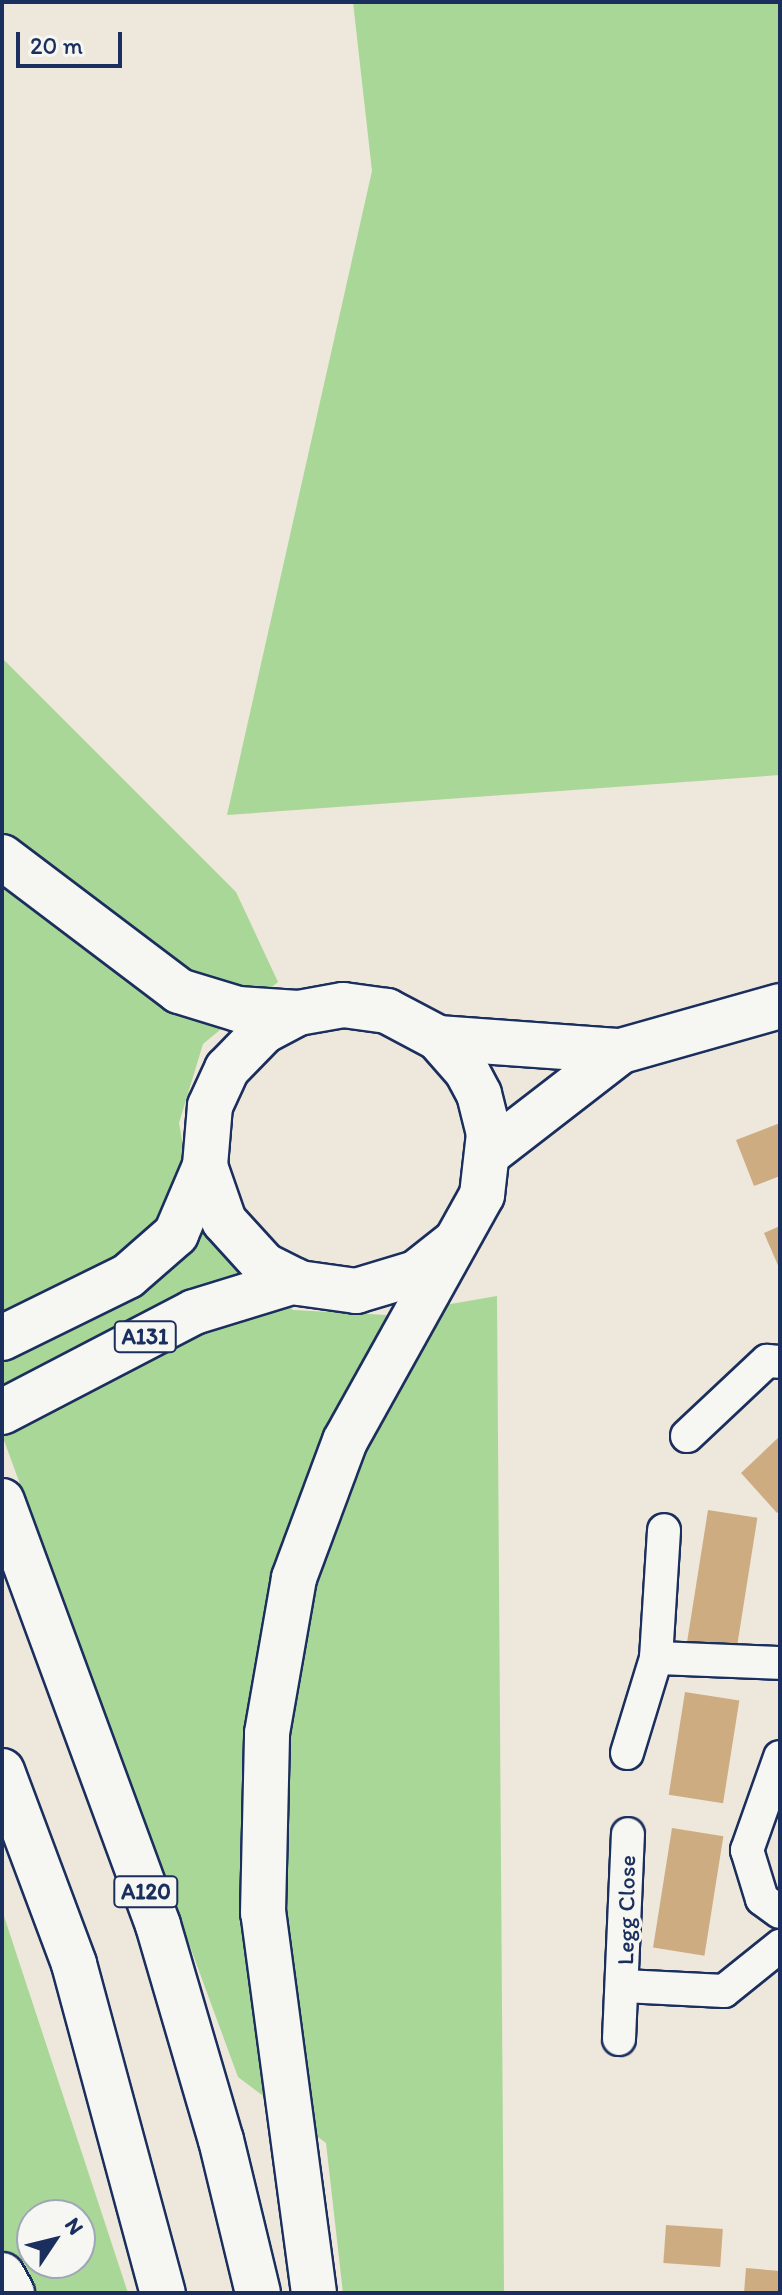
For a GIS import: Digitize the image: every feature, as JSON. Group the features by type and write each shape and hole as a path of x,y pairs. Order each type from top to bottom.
{"main road":[{"path":"2,857 179,991 238,1009 298,1013 333,1006 367,1007 403,1017 438,1038 479,1094 489,1153 482,1195 345,1441 294,1578 267,1733 263,1913 314,2293"},
{"path":"438,1038 621,1051 780,1006"},
{"path":"298,1013 264,1031 227,1069 210,1106 205,1166 224,1221 255,1257 295,1281 335,1291 380,1287 416,1273 455,1242"},
{"path":"489,1153 621,1051"},
{"name":"A131","path":"2,1338 128,1276 176,1234 205,1166"},
{"name":"A131","path":"2,1412 194,1312 295,1281"},
{"name":"A120","path":"2,1501 158,1925 221,2140 258,2293"},
{"path":"2,1771 74,1964 163,2293"},
{"path":"2,2275 12,2293"}],"street":[{"path":"687,1436 767,1361 780,1362"},
{"path":"627,1753 656,1658 664,1530"},
{"path":"656,1658 780,1663"},
{"path":"780,1757 747,1850 762,1899 780,1912"},
{"name":"Legg Close","path":"619,2039 624,1986 628,1834"},
{"name":"Legg Close","path":"624,1986 724,1991 780,1946"}],"green space":[{"path":"353,2 780,2 780,775 227,815 372,171"},
{"path":"2,658 236,892 278,982 203,1044 179,1123 198,1228 293,1310 387,1315 497,1296 504,2293 343,2293 326,2143 238,2077 2,1435"},
{"path":"2,1910 128,2293 27,2293 19,2279 96,2279 96,2199 16,2199 16,2274 2,2249"}],"building":[{"path":"780,1123 780,1176 754,1186 736,1140"},
{"path":"780,1226 780,1270 764,1233"},
{"path":"780,1436 780,1510 777,1513 741,1473"},
{"path":"708,1510 757,1518 737,1649 687,1641"},
{"path":"685,1692 739,1701 723,1803 669,1795"},
{"path":"672,1828 723,1836 704,1956 653,1948"},
{"path":"666,2225 723,2229 720,2267 663,2263"},
{"path":"746,2268 780,2271 780,2293 744,2293"}]}
